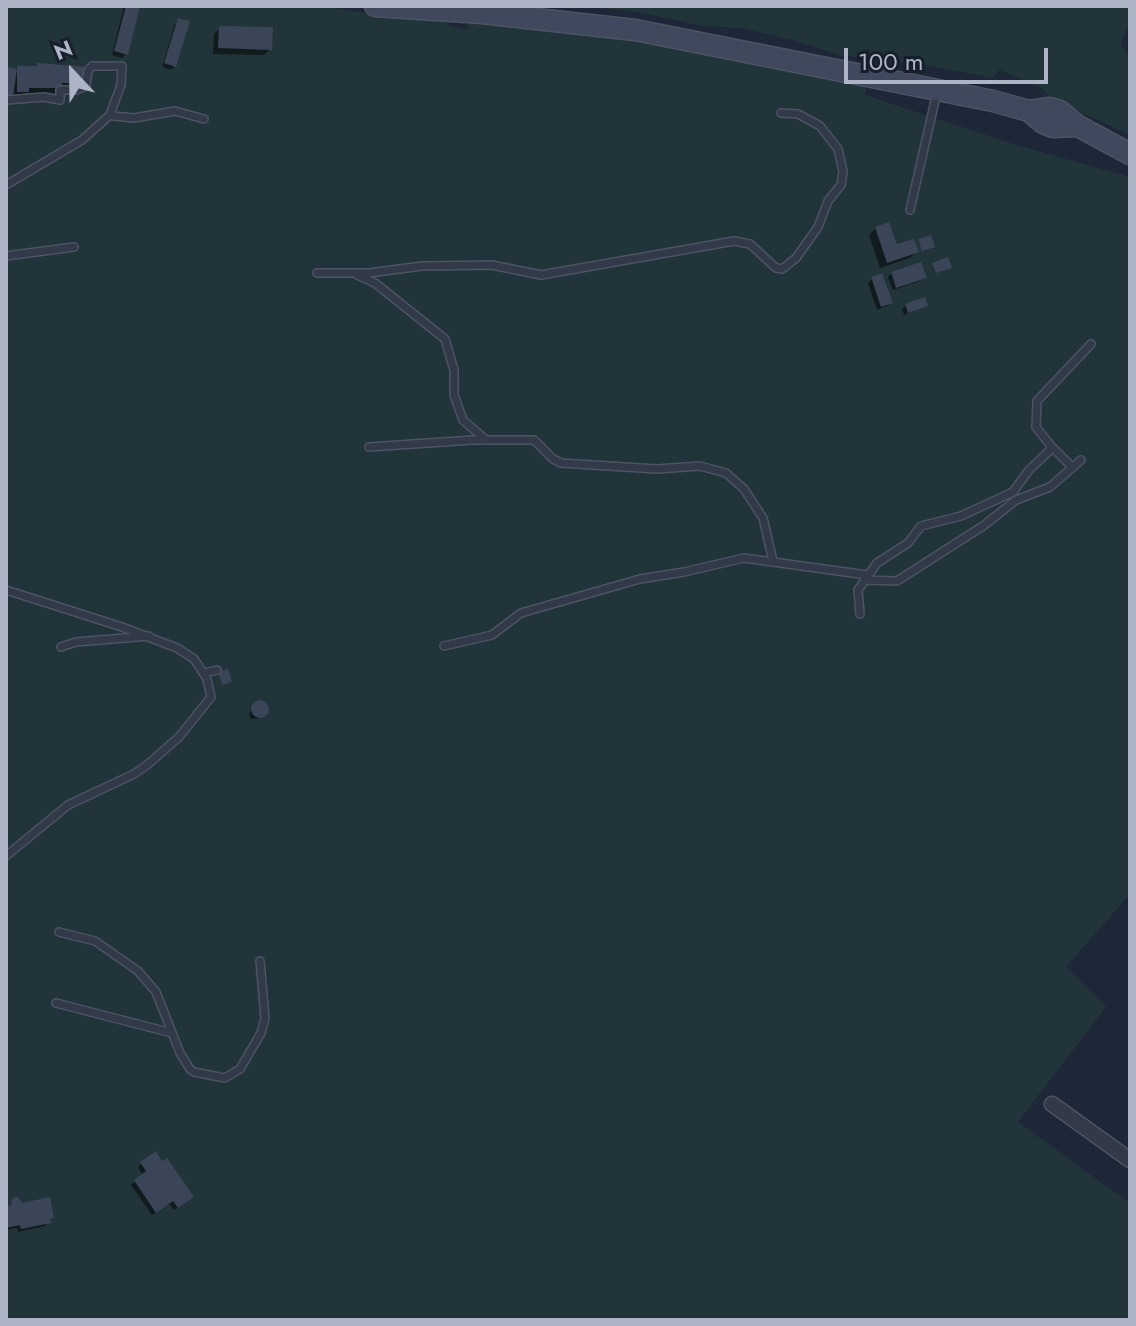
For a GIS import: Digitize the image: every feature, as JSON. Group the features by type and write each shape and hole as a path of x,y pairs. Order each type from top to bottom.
{"street":[{"path":"375,6 482,13 635,30 1029,111 1043,123 1053,127 1078,126 1130,154"},
{"path":"1052,1104 1130,1160"}],"lane":[{"path":"6,100 44,97 60,100 60,90 86,86 92,66 122,66 121,85 111,114 82,140 6,185"},
{"path":"910,210 938,90"},
{"path":"111,114 134,118 175,111 204,119"},
{"path":"317,273 492,265 541,275 734,241 750,244 776,268 782,269 796,258 818,227 828,201 841,185 843,171 838,149 820,126 798,114 781,113"},
{"path":"6,256 74,247"},
{"path":"351,272 375,283 445,339 454,370 454,395 463,420 487,440"},
{"path":"1072,467 1036,427 1037,401 1091,344"},
{"path":"369,447 534,440 561,463 657,469 700,466 726,473 744,489 763,518 773,561"},
{"path":"860,614 858,590 877,563 908,543 921,526 961,516 1013,492 1051,446"},
{"path":"444,646 492,635 521,613 640,579 744,558 897,581 983,526 1016,500 1050,487 1081,460"},
{"path":"6,590 149,636 187,654 204,673 211,697 179,737 134,774 68,805 6,856"},
{"path":"61,647 76,642 149,636"},
{"path":"204,673 217,670"},
{"path":"59,932 95,941 138,971 156,992 180,1053 194,1072 225,1078 240,1069 261,1033 265,1018 260,961"},
{"path":"56,1003 172,1033"}],"green space":[{"path":"6,6 324,6 366,13 445,19 449,26 468,30 466,18 663,41 866,82 865,95 1017,145 1130,177 1130,894 1066,967 1106,1007 1018,1122 1130,1203 1130,1320 6,1320"},
{"path":"572,6 1130,6 1130,21 1121,45 1130,59 1130,135 1050,98 1041,87 999,70 993,78 920,64 839,55 741,28 702,26 632,11"}],"building":[{"path":"126,6 140,6 128,55 114,51"},
{"path":"178,18 190,21 176,67 164,63"},
{"path":"219,26 273,27 272,50 218,48"},
{"path":"37,63 87,67 86,84 62,83 62,88 29,88 29,92 17,92 17,66 37,66"},
{"path":"6,67 17,69 13,97 6,96"},
{"path":"889,222 897,244 914,239 919,252 887,263 875,227"},
{"path":"931,235 935,247 922,251 918,239"},
{"path":"948,257 952,268 936,273 932,263"},
{"path":"921,262 927,278 896,288 891,272"},
{"path":"882,273 893,303 881,307 871,277"},
{"path":"925,297 928,306 908,313 905,304"},
{"path":"228,669 232,682 222,685 218,672"},
{"path":"260,700 269,709 260,718 251,709"},
{"path":"156,1151 162,1161 167,1158 194,1197 178,1208 173,1201 156,1213 134,1180 146,1171 140,1162"},
{"path":"15,1197 22,1203 50,1197 54,1218 50,1219 51,1223 21,1229 20,1225 6,1228 6,1207"}]}
